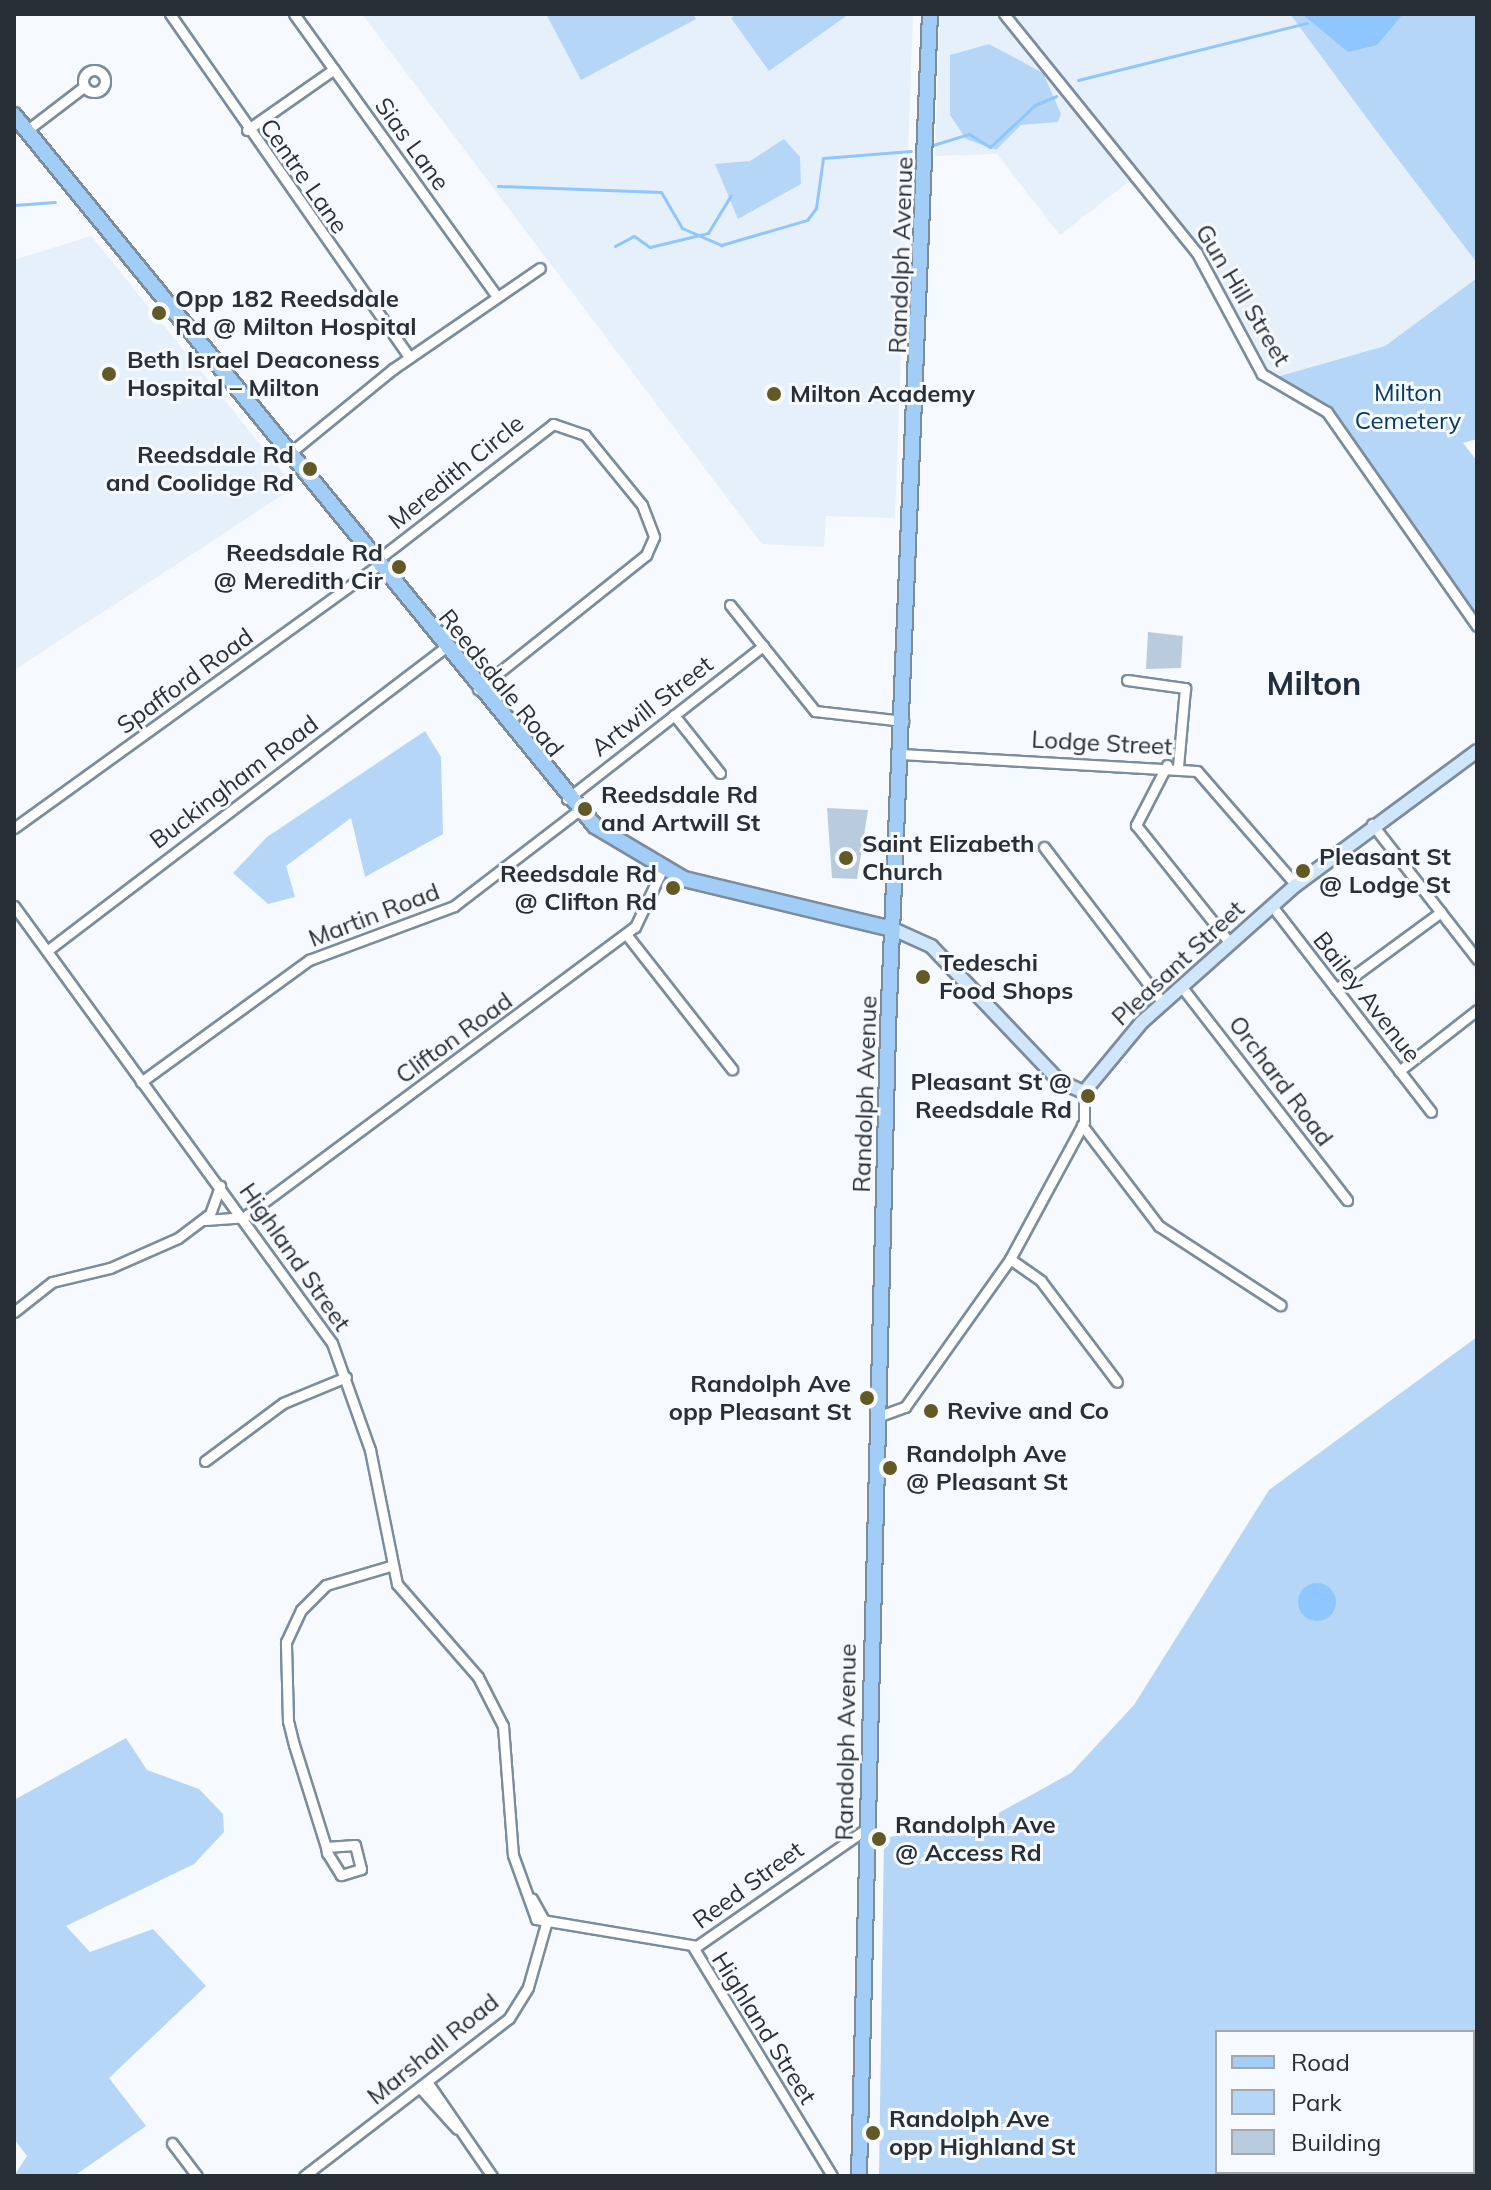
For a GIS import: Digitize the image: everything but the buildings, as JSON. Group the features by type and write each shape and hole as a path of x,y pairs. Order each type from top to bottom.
{"main road":[{"name":"Randolph Avenue","path":"859,2176 877,1417 893,929 930,14"},
{"name":"Reedsdale Road","path":"14,115 567,799 662,870 893,929"}],"street":[{"name":"Centre Lane","path":"170,14 247,130 409,357"},
{"name":"Sias Lane","path":"294,14 497,297"},
{"name":"Gun Hill Street","path":"1004,14 1197,253 1262,374 1327,412 1477,626"},
{"path":"247,130 334,69"},
{"path":"26,131 81,89"},
{"path":"290,453 409,357 540,268"},
{"name":"Meredith Circle","path":"378,563 553,424 585,435 642,505 654,537 646,555 478,689"},
{"name":"Spafford Road","path":"14,828 378,563"},
{"path":"730,605 815,711 903,721"},
{"name":"Artwill Street","path":"567,799 763,646"},
{"name":"Buckingham Road","path":"48,950 445,648"},
{"path":"1127,680 1185,688 1172,766 1136,825 1230,943"},
{"path":"674,715 720,773"},
{"name":"Pleasant Street","path":"1084,1092 1163,1003 1296,885 1372,824 1477,751"},
{"name":"Lodge Street","path":"901,754 1172,766 1213,782 1296,885"},
{"name":"Martin Road","path":"141,1082 315,956 454,906 579,810"},
{"path":"1372,824 1477,959"},
{"path":"1044,847 1163,1003"},
{"name":"Clifton Road","path":"244,1217 626,934 642,919 662,870"},
{"name":"Highland Street","path":"14,906 318,1318 346,1377 374,1467 390,1566 407,1602 478,1677 498,1712 509,1752 513,1855 525,1890 546,1924 635,1931 693,1947 832,2176"},
{"name":"Bailey Avenue","path":"1272,906 1431,1112"},
{"path":"1336,989 1441,912"},
{"name":"Reedsdale Road","path":"893,929 931,946 1059,1081 1084,1092"},
{"path":"626,934 732,1069"},
{"name":"Orchard Road","path":"1181,986 1347,1200"},
{"path":"1399,1071 1477,1010"},
{"path":"877,1417 905,1407 1010,1259 1082,1125 1084,1092"},
{"path":"1082,1125 1159,1226 1280,1305"},
{"path":"205,1220 220,1186"},
{"path":"14,1312 52,1282 110,1268 205,1220 244,1217"},
{"path":"1010,1259 1041,1281 1117,1382"},
{"path":"205,1461 283,1403 346,1377"},
{"path":"326,1847 352,1844 363,1856 352,1875 332,1865 326,1847 288,1721 286,1642 301,1610 326,1585 390,1566"},
{"name":"Reed Street","path":"693,1947 866,1829"},
{"name":"Marshall Road","path":"304,2176 514,2012 546,1924"},
{"path":"424,2085 492,2176"},
{"path":"172,2143 197,2176"}],"shaded area":[{"name":"Milton Academy","path":"362,14 913,14 895,518 826,516 824,547 762,544"},
{"path":"940,14 994,14 1132,179 1060,235 997,154 935,156"},
{"path":"1013,14 1290,14 1477,263 1477,278 1385,346 1273,378 1200,248"},
{"path":"1302,14 1403,14 1377,45 1348,52"},
{"name":"Beth Israel Deaconess Hospital – Milton","path":"91,236 295,487 14,670 14,260"},
{"path":"1317,1583 1330,1589 1336,1602 1330,1615 1317,1621 1304,1615 1298,1602 1304,1589"}],"green space":[{"path":"546,14 693,14 696,19 581,80"},
{"path":"737,14 849,14 769,71 731,18"},
{"path":"1290,14 1477,14 1477,263 1375,129"},
{"path":"989,44 1043,73 1061,114 1058,122 1021,125 996,150 966,139 950,115 950,55"},
{"path":"784,139 800,157 801,184 738,219 715,164 750,161"},
{"name":"Milton Cemetery","path":"1477,278 1477,439 1463,443 1477,461 1477,617 1329,408 1273,378 1385,346"},
{"path":"425,731 441,757 443,834 365,877 351,818 286,866 295,897 268,904 233,873 267,837"},
{"path":"1477,1337 1477,2176 879,2176 884,1838 986,1820 1071,1773 1134,1705 1269,1490"},
{"path":"126,1738 147,1770 199,1789 223,1814 224,1832 194,1864 66,1926 90,1952 153,1929 206,1986 109,2078 146,2126 74,2176 14,2176 27,2156 14,2139 14,1800"}],"waterway":[{"path":"1078,80 1307,23"},
{"path":"933,145 969,134 990,147 1035,105 1056,96"},
{"path":"498,186 661,192 682,228 721,245 807,220 816,208 823,158 911,151"},
{"path":"615,246 634,236 650,247 708,233 731,195"},
{"path":"14,205 55,202"}],"place":[{"name":"Opp 182 Reedsdale Rd @ Milton Hospital","path":"159,313"},
{"name":"Beth Israel Deaconess Hospital – Milton","path":"109,374"},
{"name":"Milton Academy","path":"774,394"},
{"name":"Reedsdale Rd and Coolidge Rd","path":"310,469"},
{"name":"Reedsdale Rd @ Meredith Cir","path":"399,567"},
{"name":"Reedsdale Rd and Artwill St","path":"585,809"},
{"name":"Saint Elizabeth Church","path":"846,858"},
{"name":"Pleasant St @ Lodge St","path":"1303,871"},
{"name":"Reedsdale Rd @ Clifton Rd","path":"673,888"},
{"name":"Tedeschi Food Shops","path":"923,977"},
{"name":"Pleasant St @ Reedsdale Rd","path":"1088,1096"},
{"name":"Randolph Ave opp Pleasant St","path":"867,1398"},
{"name":"Revive and Co","path":"931,1411"},
{"name":"Randolph Ave @ Pleasant St","path":"890,1468"},
{"name":"Randolph Ave @ Access Rd","path":"879,1839"},
{"name":"Randolph Ave opp Highland St","path":"873,2133"}],"district":[{"name":"Milton","path":"1314,683"}]}
